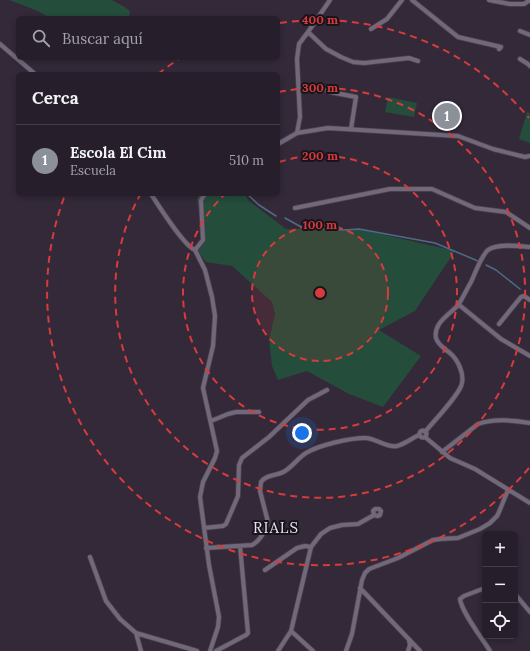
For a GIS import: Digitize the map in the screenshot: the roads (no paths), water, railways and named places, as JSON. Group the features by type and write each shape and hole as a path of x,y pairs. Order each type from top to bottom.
{"street":[{"path":"297,133 300,117 297,59 299,44 330,0"},
{"path":"371,29 387,19 402,0"},
{"path":"412,0 458,37 501,47 500,49"},
{"path":"489,0 510,4 524,4 530,0"},
{"path":"308,32 326,49 353,62 364,63 409,58 418,60"},
{"path":"520,32 530,35"},
{"path":"0,44 16,58"},
{"path":"520,59 530,66"},
{"path":"19,60 33,72"},
{"path":"314,91 317,87 330,92 356,97 352,129"},
{"path":"280,143 297,133 328,128 352,129 458,136 493,149 525,157 530,156"},
{"path":"294,208 390,189 432,189 476,208 506,212 530,228"},
{"path":"152,196 187,244 195,250 205,270 215,316 213,346 204,388 217,451 215,458 205,475 200,497 206,548 218,617 218,627 210,651"},
{"path":"195,250 203,240 200,200 203,196"},
{"path":"425,437 427,434 425,432 458,392 462,383 462,374 457,360 452,354 441,346 437,340 436,332 438,325 458,304 488,250 505,246 530,246"},
{"path":"499,324 521,297 524,296 530,300"},
{"path":"458,304 502,339 530,356"},
{"path":"204,528 223,526 226,524 238,496 239,466 242,458 269,437 308,400 327,390"},
{"path":"211,422 236,412 259,412"},
{"path":"442,452 478,424 483,422 514,421 530,423"},
{"path":"206,548 240,546 256,543 268,524 260,491 261,482 265,478 286,471 306,453 329,444 368,438 394,446 419,435 422,431 425,432"},
{"path":"419,435 422,438 425,437 450,458 475,469 530,503"},
{"path":"346,651 352,634 360,588 364,575 369,569 398,558 433,540 463,536 480,529 494,520 508,490"},
{"path":"278,651 291,631 311,547 321,534 330,528 342,525 358,524 374,515"},
{"path":"216,651 248,633 240,546"},
{"path":"265,570 297,548 305,546 311,547"},
{"path":"90,557 106,601 120,619 136,633 197,651"},
{"path":"360,588 419,651"},
{"path":"482,589 460,599 461,605 468,618 490,651"},
{"path":"518,598 530,612"},
{"path":"291,631 313,651"},
{"path":"136,633 141,651"},
{"path":"408,651 410,645 409,640"}],"waterway":[{"path":"249,196 259,205 276,216"},
{"path":"285,218 303,228 344,230 359,229 435,243 478,261"},
{"path":"486,265 496,270 520,289"}],"place":[{"name":"Escola El Cim","path":"447,116"}],"district":[{"name":"RIALS","path":"276,528"}]}
